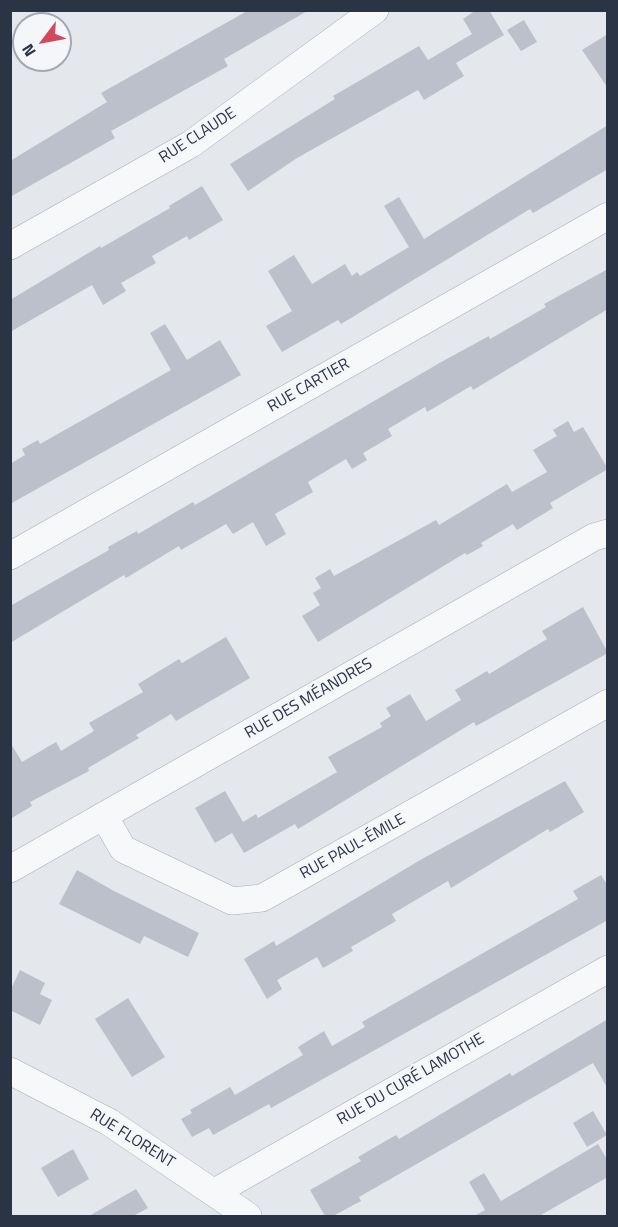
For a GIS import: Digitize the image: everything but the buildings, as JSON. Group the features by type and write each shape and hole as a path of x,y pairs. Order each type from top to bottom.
{"street":[{"name":"RUE CLAUDE","path":"10,246 191,144 375,10"},
{"name":"RUE CARTIER","path":"10,556 608,216"},
{"name":"RUE DES MÉANDRES","path":"10,868 594,537 608,532"},
{"name":"RUE PAUL-ÉMILE","path":"104,816 123,849 232,900 262,898 608,703"},
{"name":"RUE DU CURÉ LAMOTHE","path":"215,1192 608,969"},
{"name":"RUE FLORENT","path":"10,1071 109,1122 248,1216"}]}
